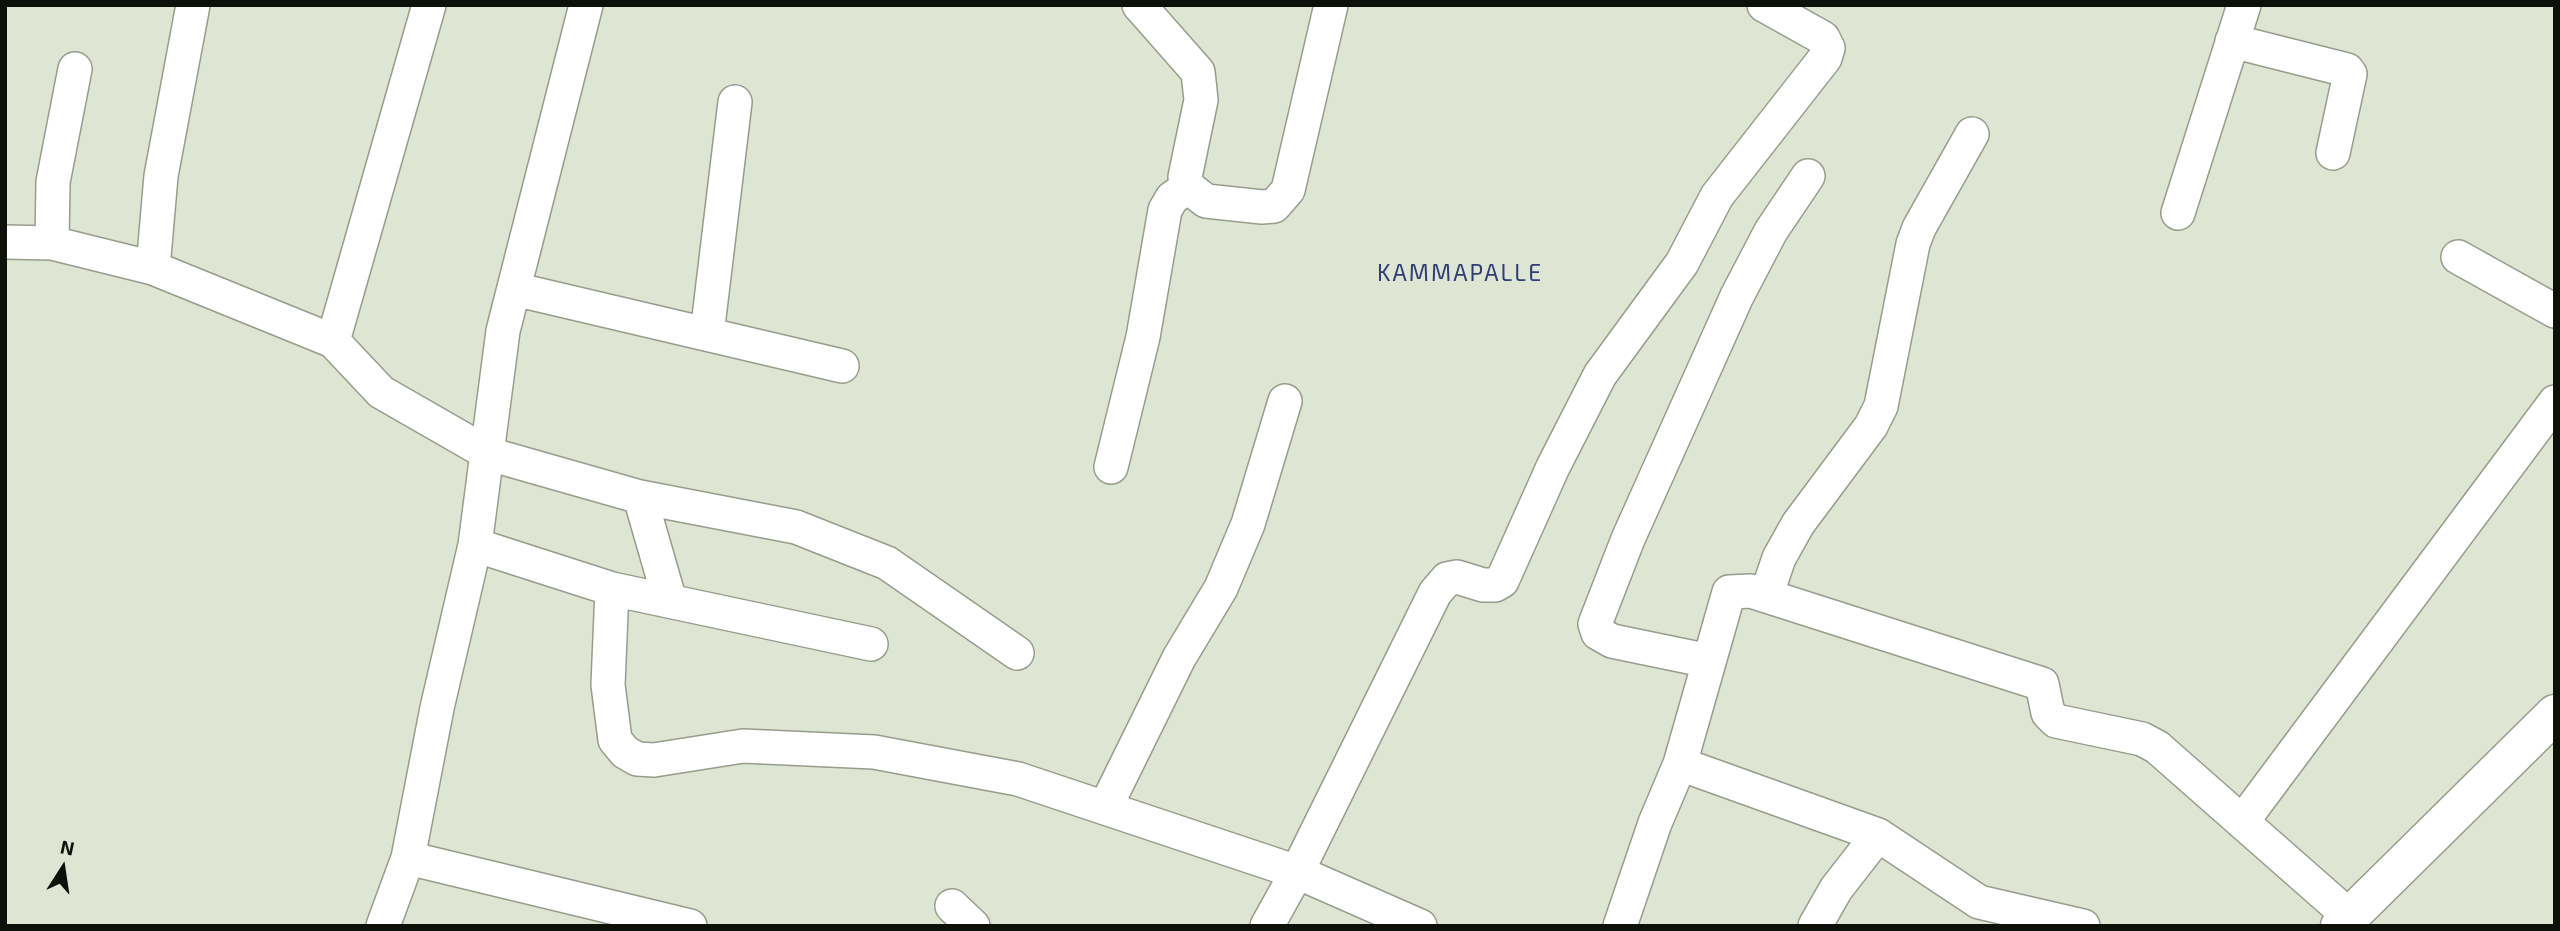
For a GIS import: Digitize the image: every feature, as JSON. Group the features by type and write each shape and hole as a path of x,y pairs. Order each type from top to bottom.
{"main road":[{"path":"2344,921 2555,714"}],"street":[{"path":"153,268 162,176 193,5"},
{"path":"332,341 429,5"},
{"path":"383,926 408,858 437,708 475,545 503,331 586,5"},
{"path":"1139,5 1198,72 1200,100 1185,177 1188,187 1206,201 1262,207 1282,200 1288,190 1331,5"},
{"path":"1267,926 1297,872 1435,593 1447,579 1457,577 1483,585 1495,585 1502,581 1553,467 1600,375 1682,263 1717,196 1825,58 1828,48 1823,38 1764,5"},
{"path":"2178,213 2244,5"},
{"path":"2232,41 2347,70 2350,74 2333,153"},
{"path":"52,243 53,182 75,69"},
{"path":"707,334 735,102"},
{"path":"1766,596 1779,558 1798,524 1871,426 1881,406 1913,244 1919,228 1972,134"},
{"path":"1709,662 1612,641 1598,633 1595,624 1628,539 1737,296 1771,231 1808,176"},
{"path":"1111,467 1143,337 1165,210 1172,198 1188,187"},
{"path":"5,242 52,243 153,268 332,341 381,392 489,454 640,497 796,527 887,564 1017,653"},
{"path":"2458,257 2555,311"},
{"path":"514,289 842,366"},
{"path":"1105,808 1179,658 1220,588 1248,524 1285,401"},
{"path":"2242,822 2337,689 2555,402"},
{"path":"640,497 670,601"},
{"path":"475,545 612,589 871,644"},
{"path":"612,589 608,685 615,740 625,752 637,759 654,760 743,746 874,752 1018,779 1297,872 1420,926"},
{"path":"1620,926 1655,823 1680,764 1729,592 1751,591 2042,684 2048,713 2056,721 2142,739 2157,747 2242,822 2344,921"},
{"path":"1680,764 1878,835 1979,902 2084,926"},
{"path":"1815,926 1836,889 1878,835"},
{"path":"408,858 690,926"}],"district":[{"name":"KAMMAPALLE","path":"1460,273"}]}
